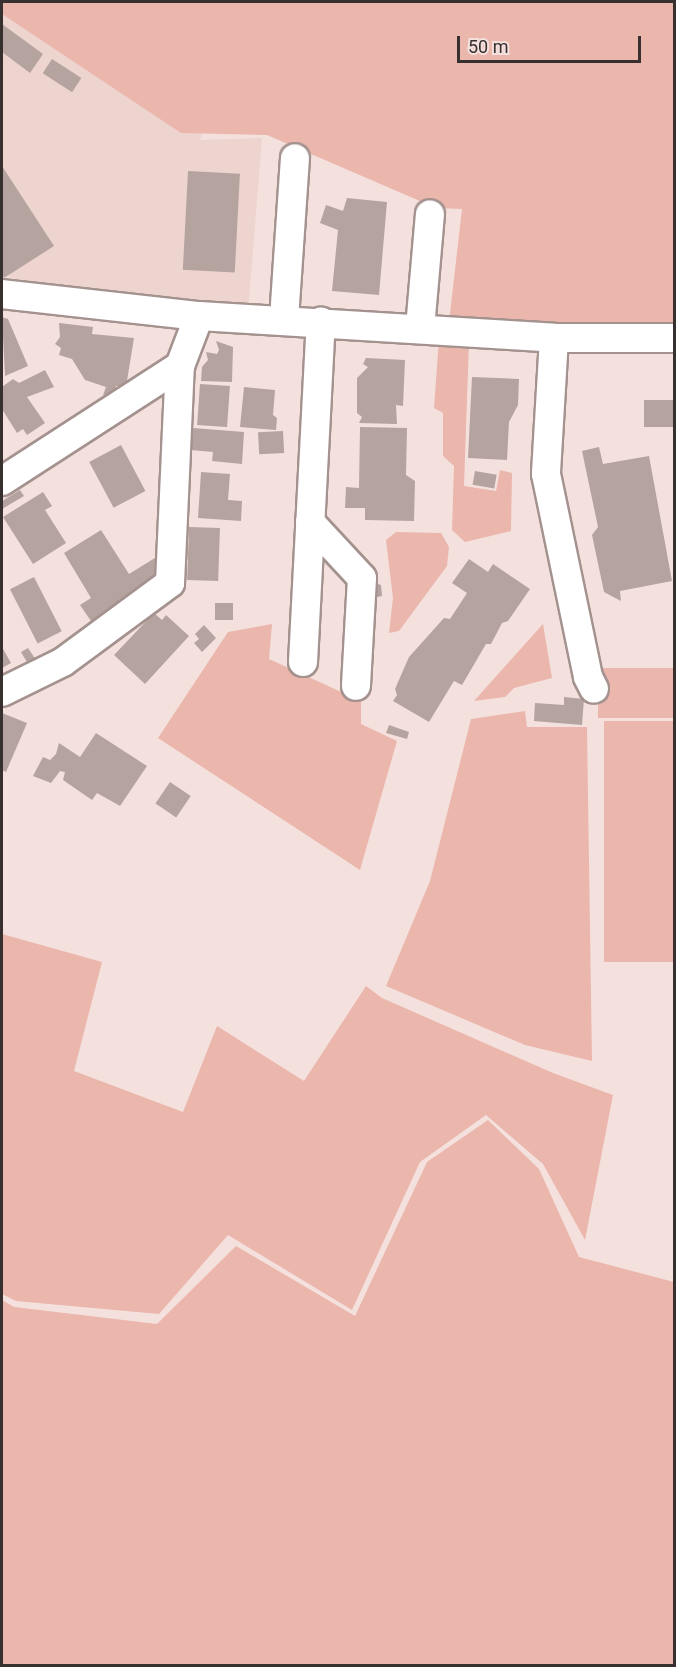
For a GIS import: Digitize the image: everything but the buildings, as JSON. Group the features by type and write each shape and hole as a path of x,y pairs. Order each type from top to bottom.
{"street":[{"path":"284,319 295,158"},
{"path":"420,328 430,214"},
{"path":"2,294 199,316 321,321 554,338 675,338"},
{"path":"2,692 63,662 170,583 180,366 199,316"},
{"path":"303,662 321,321"},
{"path":"554,338 546,474 588,677 594,689"},
{"path":"2,481 180,366"},
{"path":"310,522 362,578 356,686"}],"shaded area":[{"path":"2,2 249,2 200,140 262,138 248,313 10,278 2,267"},
{"path":"2,2 674,2 674,329 449,322 462,209 436,208 267,135 181,133 2,14"},
{"path":"439,339 469,342 464,486 496,491 500,470 512,473 511,531 465,542 452,530 454,466 443,456 443,413 434,408"},
{"path":"396,532 441,533 449,547 447,566 399,631 389,633 393,598 386,540"},
{"path":"272,624 269,659 361,701 361,724 397,741 360,870 158,738 228,632"},
{"path":"543,624 552,678 514,688 505,697 474,701"},
{"path":"598,668 674,668 674,718 598,718"},
{"path":"525,711 527,727 587,727 592,1061 525,1045 386,986 430,881 471,719"},
{"path":"604,721 674,721 674,962 604,962"},
{"path":"2,934 102,962 74,1071 183,1112 217,1026 304,1081 366,986 382,998 553,1073 613,1095 585,1240 543,1164 486,1115 420,1162 352,1310 228,1235 159,1314 16,1301 2,1294"},
{"path":"488,1120 539,1169 579,1257 674,1282 674,1665 2,1665 2,1300 14,1307 157,1324 236,1246 355,1316 427,1162"}]}
